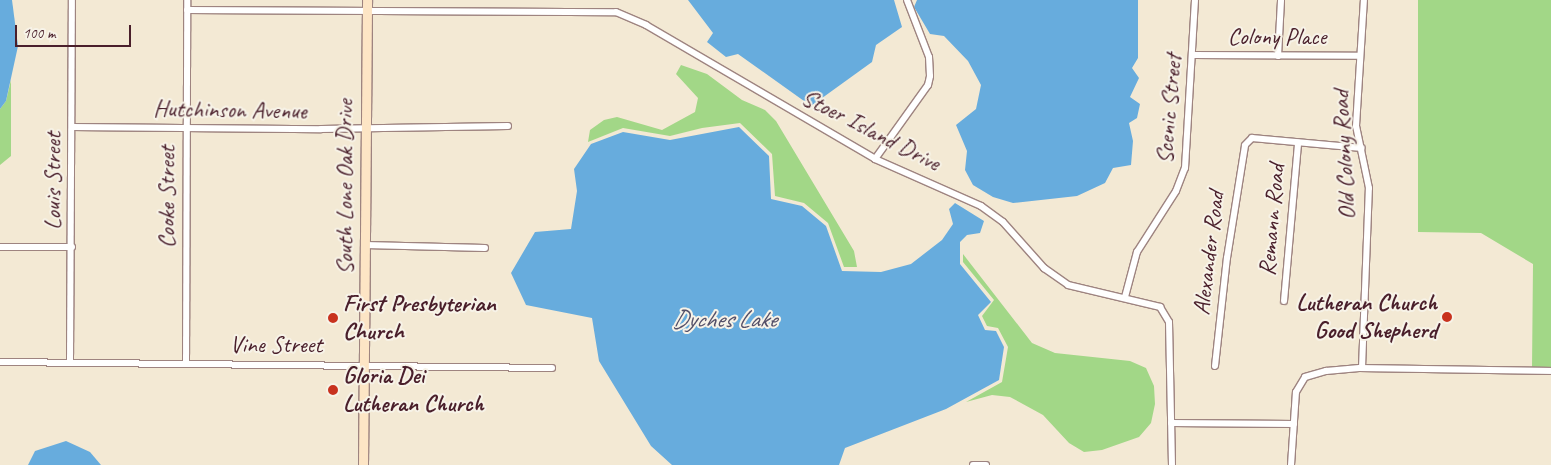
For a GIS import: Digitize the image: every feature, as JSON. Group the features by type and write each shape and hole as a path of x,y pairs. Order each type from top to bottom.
{"street":[{"name":"Louis Street","path":"70,362 72,0"},
{"name":"Cooke Street","path":"186,363 187,0"},
{"name":"South Lone Oak Drive","path":"363,465 367,0"},
{"path":"875,159 928,85 930,76 929,57 907,0"},
{"name":"Scenic Street","path":"1125,297 1137,252 1176,191 1185,168 1196,0"},
{"path":"1278,56 1281,0"},
{"name":"Old Colony Road","path":"1362,368 1369,188 1356,126 1364,0"},
{"path":"187,10 367,11"},
{"name":"Stoer Island Drive","path":"367,11 618,13 664,35 875,159 981,206 1003,222 1044,268 1068,285 1156,304 1167,316 1172,465"},
{"name":"Colony Place","path":"1192,55 1360,56"},
{"name":"Hutchinson Avenue","path":"72,128 508,126"},
{"name":"Alexander Road","path":"1215,366 1228,248 1245,145 1252,138 1298,143"},
{"path":"1298,143 1362,148"},
{"name":"Remann Road","path":"1284,301 1298,143"},
{"path":"365,246 485,248"},
{"path":"0,247 72,247"},
{"name":"Vine Street","path":"0,362 552,368"},
{"path":"1291,465 1296,392 1301,380 1326,371 1362,368 1551,371"},
{"path":"1171,423 1294,424"},
{"path":"973,465 986,465"}],"green space":[{"path":"1418,0 1551,0 1551,368 1532,368 1533,264 1481,233 1418,232"},
{"path":"681,65 707,74 742,100 765,110 776,121 854,251 857,267 844,267 828,223 804,203 775,196 772,154 740,123 702,128 670,136 623,128 588,142 590,130 604,120 617,117 662,130 695,112 698,98 676,74"},
{"path":"11,80 11,156 0,165 0,109 6,101"},
{"path":"963,254 1032,343 1055,353 1130,361 1146,368 1154,386 1155,404 1151,423 1139,437 1102,450 1084,452 1069,443 1043,415 1010,397 992,395 966,402 1002,382 1008,347 998,328 987,326 982,316 994,300 963,262"}],"water":[{"path":"0,0 12,0 18,46 6,101 0,109"},
{"path":"688,0 894,0 902,27 876,45 872,62 811,106 738,54 726,57 707,42 713,33"},
{"path":"917,0 1138,0 1138,58 1132,68 1139,78 1130,97 1140,104 1137,118 1129,123 1133,141 1131,165 1113,168 1105,183 1077,196 1013,203 993,197 973,185 965,170 967,151 956,125 976,109 981,85 968,61 944,36 930,34 914,7"},
{"name":"Dyches Lake","path":"739,127 769,156 771,199 802,206 826,226 842,271 881,272 911,264 942,240 953,224 949,209 955,203 984,221 980,233 967,235 960,242 960,264 991,302 978,315 985,330 996,331 1004,347 999,380 946,409 845,448 839,465 672,465 651,446 599,361 592,318 526,305 511,273 535,232 571,229 577,191 574,169 591,144 623,132 670,140"},
{"path":"66,441 90,452 101,465 28,465 35,451"}],"place":[{"name":"Lutheran Church Good Shepherd","path":"1447,317"},
{"name":"First Presbyterian Church","path":"333,318"},
{"name":"Gloria Dei Lutheran Church","path":"333,390"}]}
